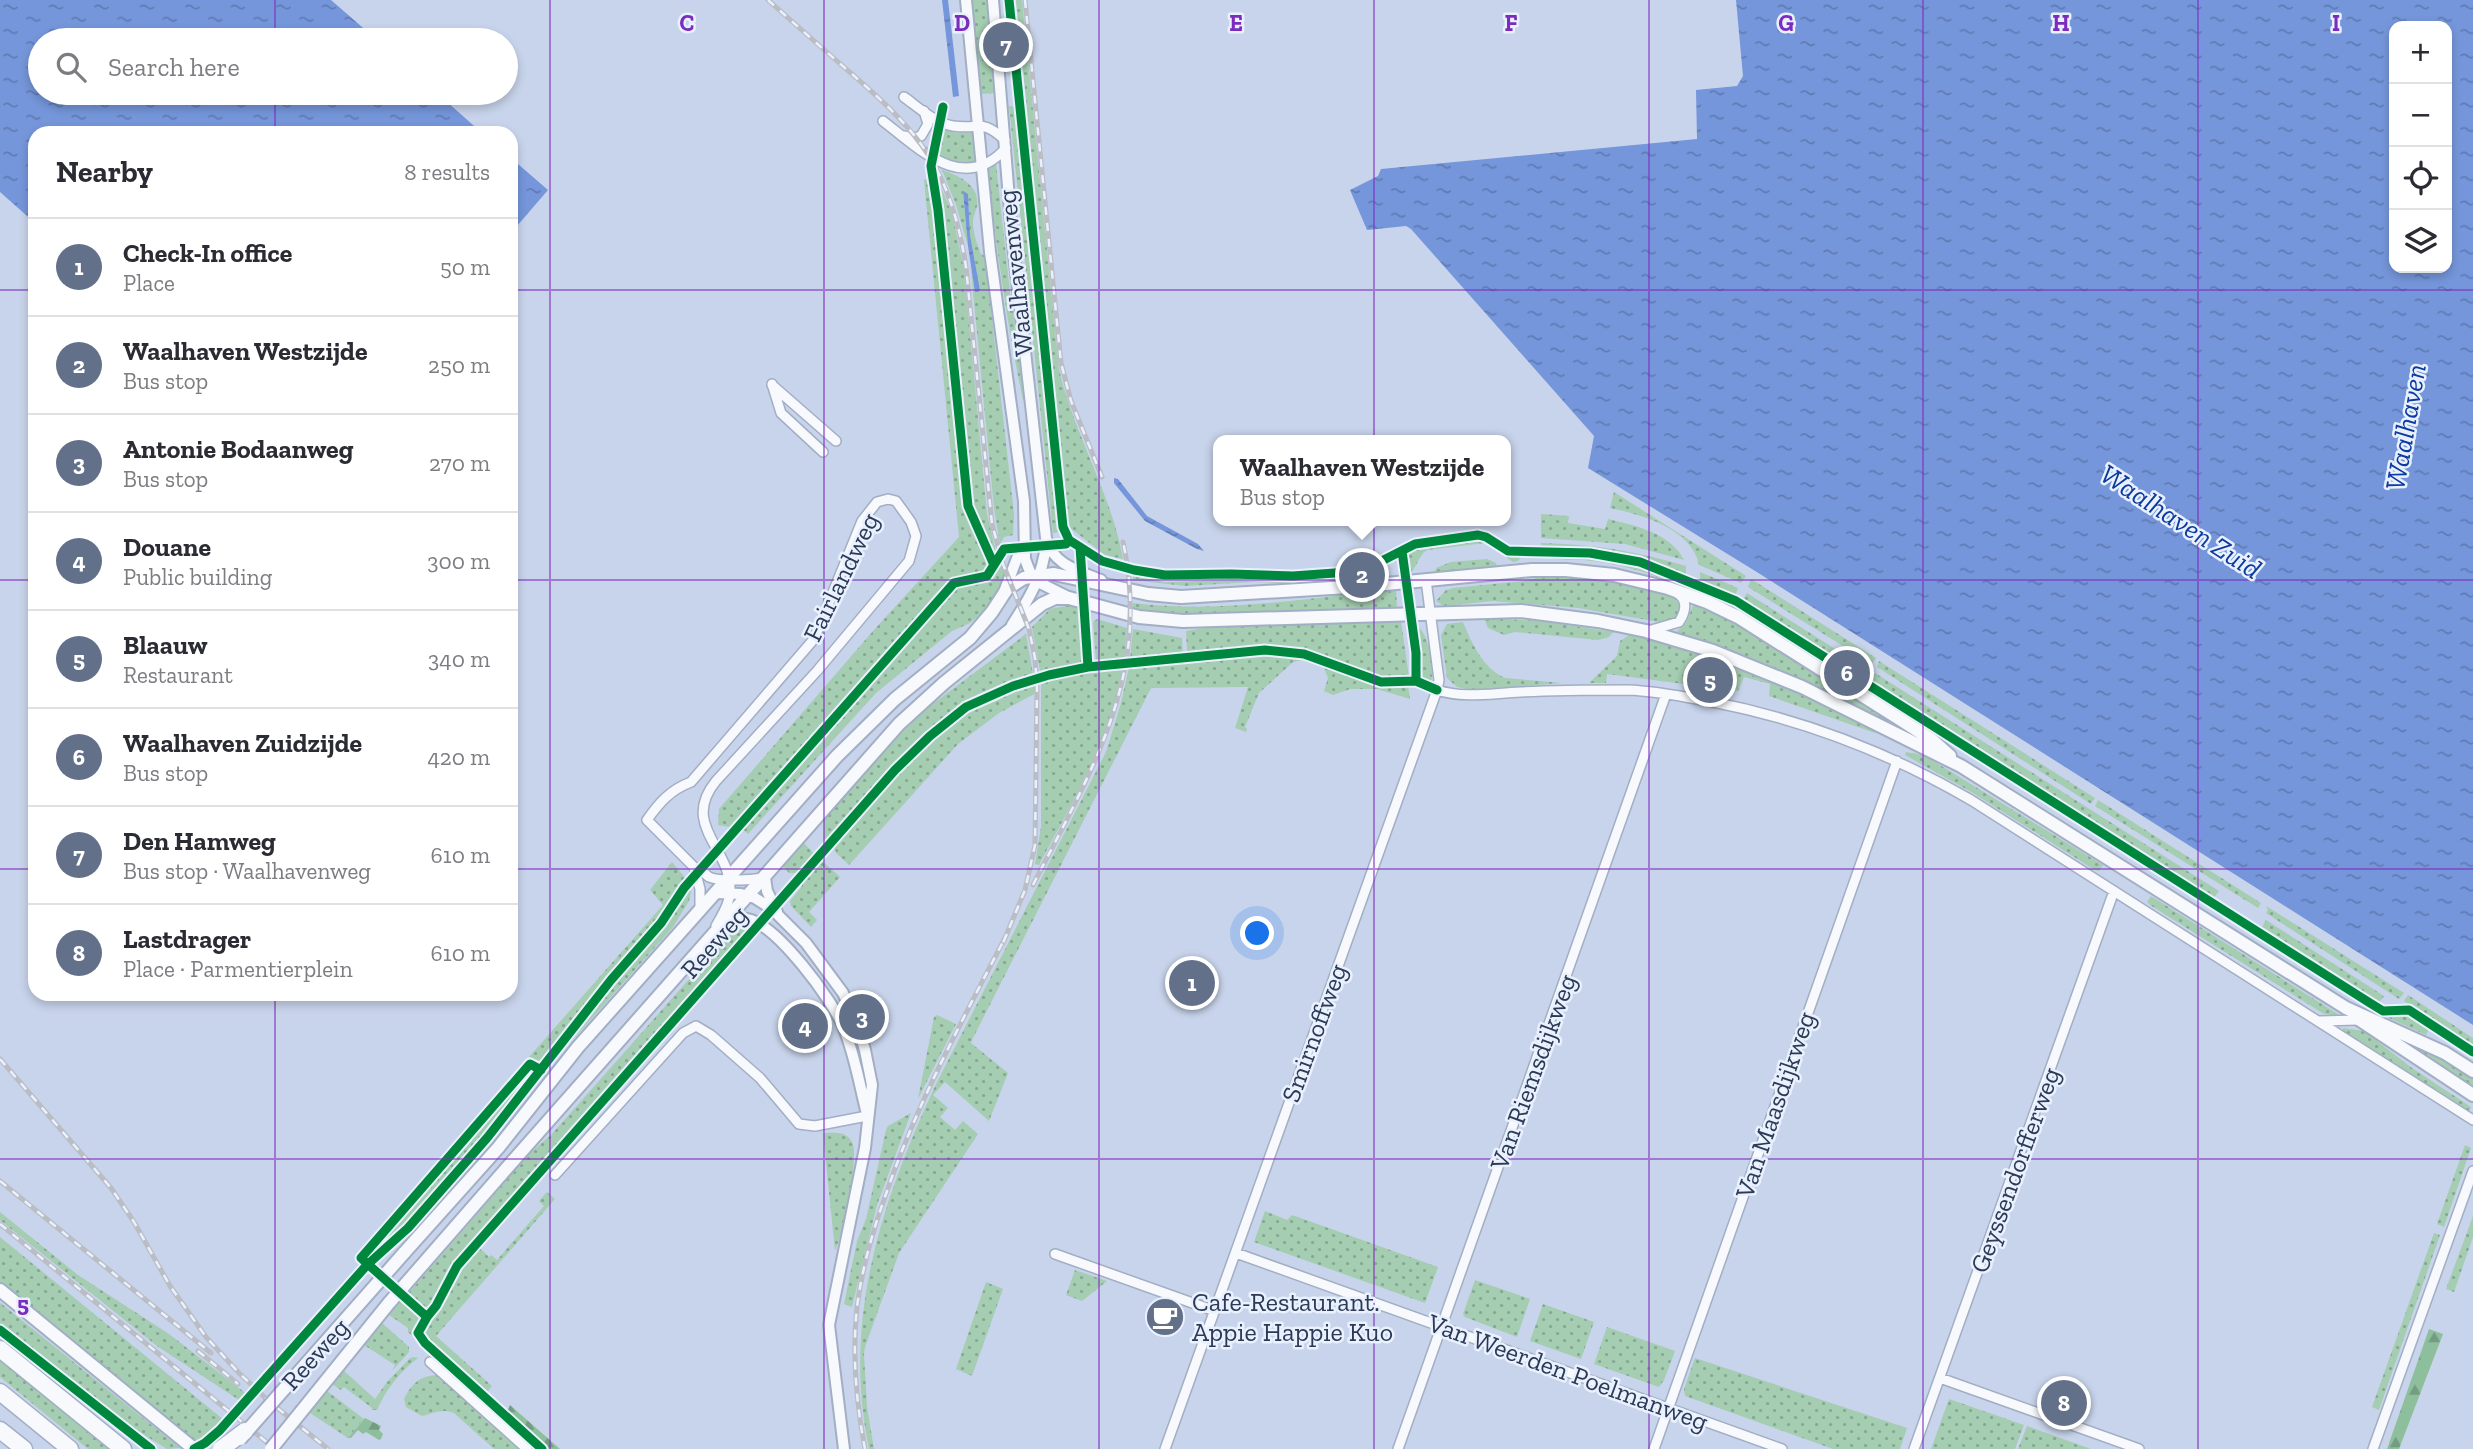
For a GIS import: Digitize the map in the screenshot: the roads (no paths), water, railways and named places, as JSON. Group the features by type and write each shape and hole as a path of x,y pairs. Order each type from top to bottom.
{"highway":[{"path":"0,1349 123,1449"},
{"path":"0,1392 70,1449"},
{"path":"0,1430 24,1449"},
{"path":"221,1449 245,1432"}],"main road":[{"path":"1039,577 1148,594 1198,597 1365,586 1532,570 1614,575 1668,588 1707,602 1751,624 1932,740 1961,766"},
{"name":"Reeweg","path":"233,1449 245,1432 498,1148 578,1047 861,730 894,699 970,638 1013,584 1039,577"},
{"name":"Reeweg","path":"271,1449 389,1303 899,724 944,683 1042,604 1055,598 1074,599"},
{"path":"1074,599 1130,615 1170,620 1521,611 1569,616 1646,631 1713,651 1774,675 1961,766 2346,1008 2445,1053 2473,1071"},
{"path":"2346,1008 2358,1020 2473,1096"},
{"path":"0,1290 194,1449"}],"street":[{"name":"Waalhavenweg","path":"966,0 990,252 1022,482 1025,532 1023,551"},
{"name":"Waalhavenweg","path":"993,0 1013,236 1048,551"},
{"path":"883,121 932,158 964,168 982,166 1006,144 993,130 978,125 954,126 940,121 904,97"},
{"path":"896,131 910,138 920,135 928,124 924,111"},
{"path":"964,168 976,177 985,191"},
{"path":"823,452 781,413 772,384 836,441"},
{"name":"Fairlandweg","path":"694,867 647,820 661,801 676,788 691,782 814,639 862,521 877,502 888,499 896,501 911,522 916,536 909,561 817,671 716,781 705,799 703,814 706,827 722,862"},
{"path":"1023,551 1027,567 1074,599"},
{"name":"Reeweg","path":"1001,598 1023,551"},
{"path":"1048,551 1061,562 1082,572 1148,594"},
{"name":"Reeweg","path":"1008,632 1039,577 1048,551"},
{"name":"Smirnoffweg","path":"1165,1449 1437,690 1439,680 1426,580"},
{"path":"1646,631 1671,626 1683,616 1685,603 1682,596 1668,588"},
{"path":"1437,690 1465,696 1570,690 1630,690 1666,694 1738,707 1798,722 1897,761 1971,800 2473,1120"},
{"name":"Van Riemsdijkweg","path":"1398,1449 1666,694"},
{"name":"Van Maasdijkweg","path":"1654,1449 1897,761"},
{"path":"722,862 741,865"},
{"path":"722,862 729,879"},
{"path":"699,913 701,895 694,867 710,877 765,877 767,891 778,914"},
{"name":"Reeweg","path":"714,931 730,893 729,879"},
{"name":"Geyssendorfferweg","path":"1914,1449 2114,891"},
{"path":"716,893 748,895 778,914 806,943 831,974 851,1008 865,1050 872,1085 865,1148 829,1325 844,1449"},
{"path":"724,921 741,918 758,923 821,987 844,1027 867,1116"},
{"path":"2320,1021 2358,1020"},
{"path":"555,1175 687,1029 696,1026 711,1035 769,1087 799,1124 815,1126 867,1116"},
{"path":"2373,1449 2473,1171"},
{"name":"Van Weerden Poelmanweg","path":"1236,1253 1782,1449"},
{"path":"1055,1254 1215,1311"},
{"path":"430,1362 527,1449"},
{"path":"1940,1378 2139,1449"}],"water":[{"path":"0,0 331,0 363,28 28,28 28,105 450,105 474,126 28,126 28,217 0,192"},
{"path":"942,0 948,0 959,96 953,97"},
{"path":"1736,0 2473,0 2473,1025 1588,468 1594,436 1411,229 1406,226 1367,230 1350,190 1378,176 1381,169 1697,139 1696,90 1737,86 1743,76"},
{"path":"518,164 548,190 518,225"},
{"path":"963,191 968,194 970,235 980,290 978,292 975,292 968,246"},
{"path":"1114,478 1118,479 1147,516 1198,544 1204,551 1145,521 1114,483"}],"railway":[{"path":"768,0 894,112 912,133 936,169 961,238 992,524 1003,564 1029,629 1037,688 1035,845 1025,890 1003,943"},
{"path":"1025,0 1061,363 1071,401 1102,477"},
{"path":"1033,885 1095,761 1111,721 1123,679 1129,636 1130,590 1123,542"},
{"path":"865,1449 857,1396 855,1342 857,1307 868,1249 912,1127 1007,934"},
{"path":"0,1059 111,1188 134,1222 170,1286 206,1337 271,1403"},
{"path":"0,1181 211,1353"},
{"path":"0,1224 275,1449"},
{"path":"198,1351 238,1384"},
{"path":"265,1398 328,1449"}],"place":[{"name":"Den Hamweg","path":"1006,45"},
{"name":"Waalhaven Westzijde","path":"1362,575"},
{"name":"Waalhaven Zuidzijde","path":"1847,673"},
{"name":"Blaauw","path":"1710,680"},
{"name":"Check-In office","path":"1192,983"},
{"name":"Antonie Bodaanweg","path":"862,1017"},
{"name":"Douane","path":"805,1026"},
{"name":"Cafe-Restaurant. Appie Happie Kuo","path":"1165,1317"},
{"name":"Lastdrager","path":"2064,1403"}],"water label":[{"name":"Waalhaven","path":"2405,427"},
{"name":"Waalhaven Zuid","path":"2181,521"}]}
